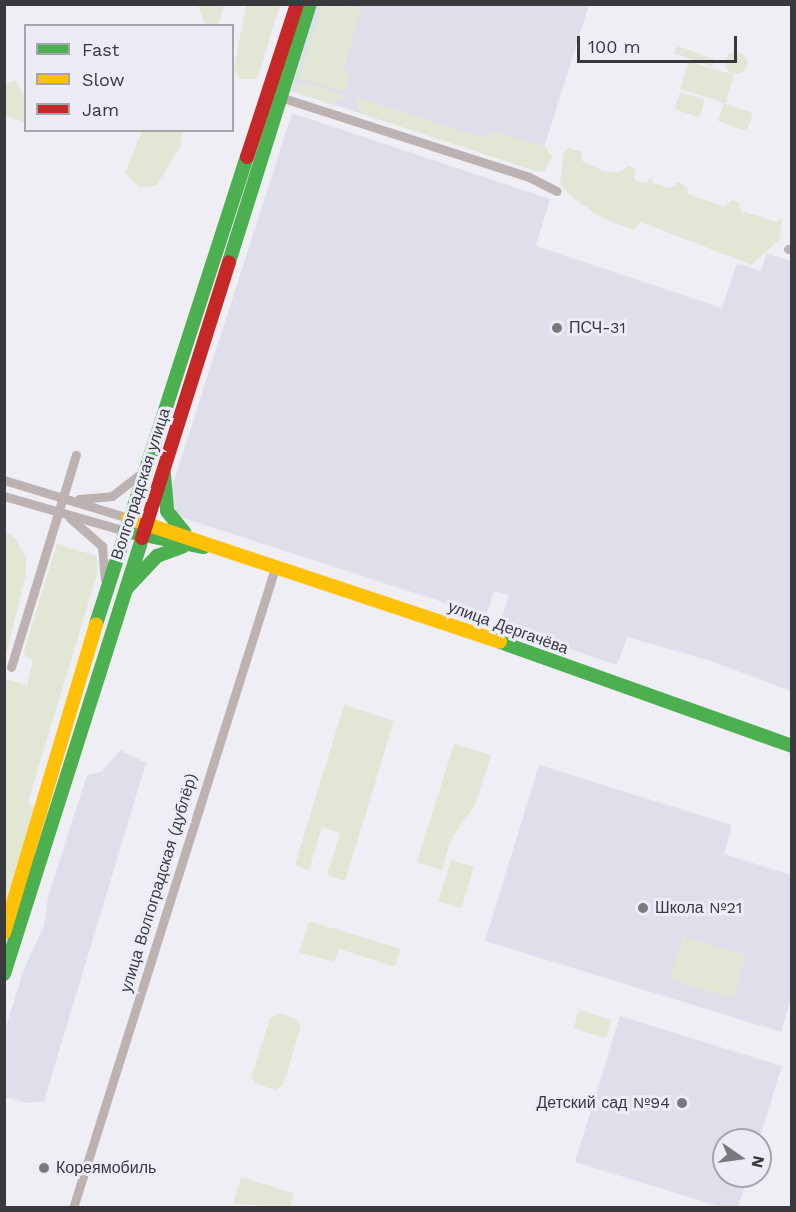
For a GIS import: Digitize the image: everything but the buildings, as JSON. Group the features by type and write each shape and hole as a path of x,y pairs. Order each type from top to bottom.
{"main road":[{"name":"Волгоградская улица","path":"4,933 127,525 297,4"},
{"name":"Волгоградская улица","path":"4,974 310,4"},
{"path":"125,590 157,556 189,541 167,511 164,464"},
{"name":"улица Дергачёва","path":"127,525 211,547 385,601 792,746"}],"street":[{"path":"282,98 529,177 557,191"},
{"path":"11,667 62,513 76,455"},
{"path":"65,498 102,500 112,496 133,482 150,455"},
{"name":"улица Дергачёва","path":"4,480 65,498 127,525"},
{"name":"улица Дергачёва","path":"4,496 62,513 127,525"},
{"path":"62,513 102,546 105,599"},
{"name":"улица Волгоградская (дублёр)","path":"73,1208 275,568"}],"shaded area":[{"path":"317,5 589,5 537,170 291,91"},
{"path":"292,113 550,199 536,246 722,308 737,263 761,271 767,253 791,261 791,691 711,661 627,637 617,665 499,625 509,595 494,591 486,616 177,516 171,490"},
{"path":"120,750 146,763 44,1101 27,1103 5,1097 5,1030 24,969 44,926 48,897 87,775 101,772"},
{"name":"Школа №21","path":"539,765 732,825 724,854 791,875 791,998 781,1032 485,941"},
{"name":"Детский сад №94","path":"620,1016 782,1066 763,1128 712,1128 712,1188 744,1188 738,1207 721,1207 575,1162"}],"green space":[{"path":"198,5 224,5 218,24 205,24"},
{"path":"246,5 280,5 257,79 240,79 234,69"},
{"path":"322,5 362,7 343,69 349,77 345,92 298,78"},
{"path":"677,46 715,59 712,67 674,54"},
{"path":"736,52 744,55 747,63 744,71 736,74 728,71 725,63 728,55"},
{"path":"689,61 734,75 725,104 753,113 747,131 718,121 724,103 680,89"},
{"path":"15,81 24,94 24,122 5,116 5,84"},
{"path":"303,82 346,96 331,104 298,93 296,85"},
{"path":"680,92 705,100 699,117 674,109"},
{"path":"357,98 485,138 491,131 546,147 552,157 545,170 538,172 362,114 356,107"},
{"path":"142,132 182,132 181,146 156,186 139,187 125,173"},
{"path":"569,148 581,152 582,161 604,171 619,172 629,166 635,169 634,180 644,183 654,176 652,183 670,188 678,182 687,187 688,194 724,207 732,200 739,203 741,211 777,222 782,218 780,239 752,265 641,222 634,230 600,217 569,195 560,183 564,153"},
{"path":"6,532 15,538 26,557 26,574 5,659"},
{"path":"57,544 97,556 97,574 28,802 35,807 5,902 5,679 27,685 33,660 25,656 24,650"},
{"path":"344,705 394,721 345,881 327,875 340,833 322,827 309,870 295,865"},
{"path":"454,744 491,755 475,805 451,839 442,870 417,862"},
{"path":"451,860 474,867 461,908 438,901"},
{"path":"309,921 401,949 395,967 339,949 334,962 299,952"},
{"path":"683,936 746,955 733,998 670,979"},
{"path":"579,1010 612,1020 606,1038 573,1028"},
{"path":"280,1013 296,1019 301,1026 283,1085 276,1090 256,1084 251,1077 270,1018"},
{"path":"241,1177 294,1193 290,1207 233,1204"}],"traffic: fast":[{"path":"229,262 310,4"},
{"path":"96,624 247,157"},
{"path":"164,474 167,511 184,532"},
{"path":"125,531 203,547"},
{"path":"4,974 142,538"},
{"path":"127,588 157,556 182,547"},
{"path":"500,642 792,746"}],"traffic: slow":[{"path":"128,518 500,642"},
{"path":"4,933 96,624"}],"traffic: jam":[{"path":"247,157 297,4"},
{"path":"142,538 229,262"}],"place":[{"name":"ПСЧ-31","path":"557,328"},
{"name":"Школа №21","path":"643,908"},
{"name":"Детский сад №94","path":"682,1103"},
{"name":"Кореямобиль","path":"44,1168"}]}
